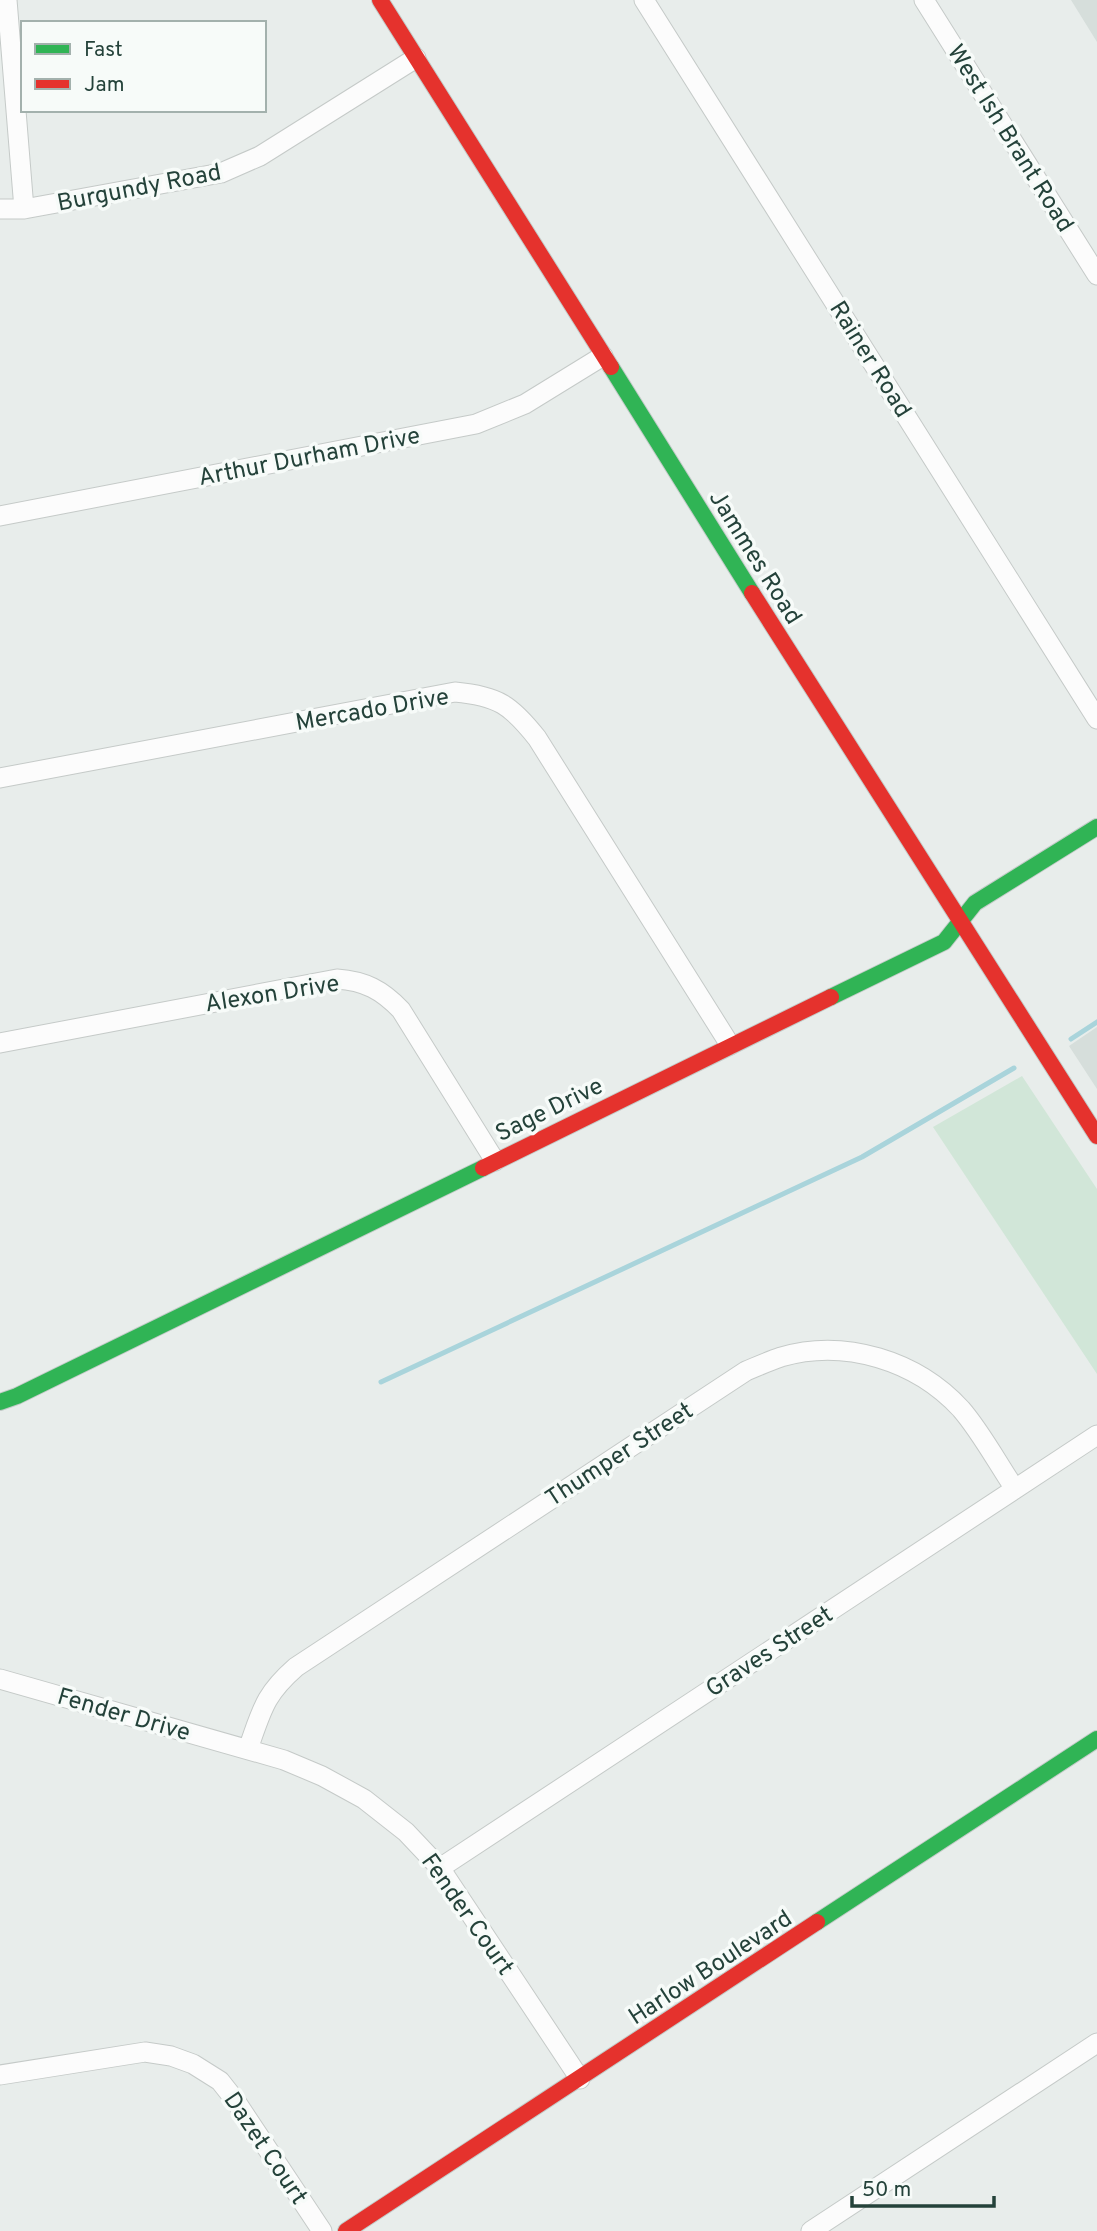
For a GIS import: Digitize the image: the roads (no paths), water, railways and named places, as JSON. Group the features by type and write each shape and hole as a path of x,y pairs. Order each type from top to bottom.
{"street":[{"path":"7,0 24,209"},
{"name":"Jammes Road","path":"380,0 960,923 1097,1136"},
{"name":"Rainer Road","path":"644,0 1097,719"},
{"name":"West Ish Brant Road","path":"925,0 1097,275"},
{"name":"Burgundy Road","path":"0,209 24,209 221,173 260,156 416,58"},
{"name":"Arthur Durham Drive","path":"0,516 476,424 525,404 603,356"},
{"name":"Mercado Drive","path":"0,778 455,692 480,694 500,701 520,717 537,738 730,1045"},
{"name":"Sage Drive","path":"0,1402 30,1390 944,942 975,903 1097,827"},
{"name":"Alexon Drive","path":"0,1043 337,979 358,980 387,995 401,1010 495,1161"},
{"name":"Thumper Street","path":"248,1749 264,1703 276,1684 296,1667 746,1371 783,1357 822,1350 856,1353 890,1361 919,1374 962,1411 1015,1489"},
{"name":"Graves Street","path":"440,1868 1097,1435"},
{"name":"Fender Drive","path":"0,1679 248,1749"},
{"name":"Harlow Boulevard","path":"346,2231 1097,1739"},
{"name":"Fender Court","path":"248,1749 322,1776 364,1799 406,1832 440,1868 580,2079"},
{"path":"811,2231 1097,2043"},
{"name":"Dazet Court","path":"0,2075 145,2052 172,2056 193,2064 220,2081 235,2100 322,2231"}],"waterway":[{"path":"1071,1039 1097,1022"},
{"path":"381,1382 862,1157 1014,1068"}]}
